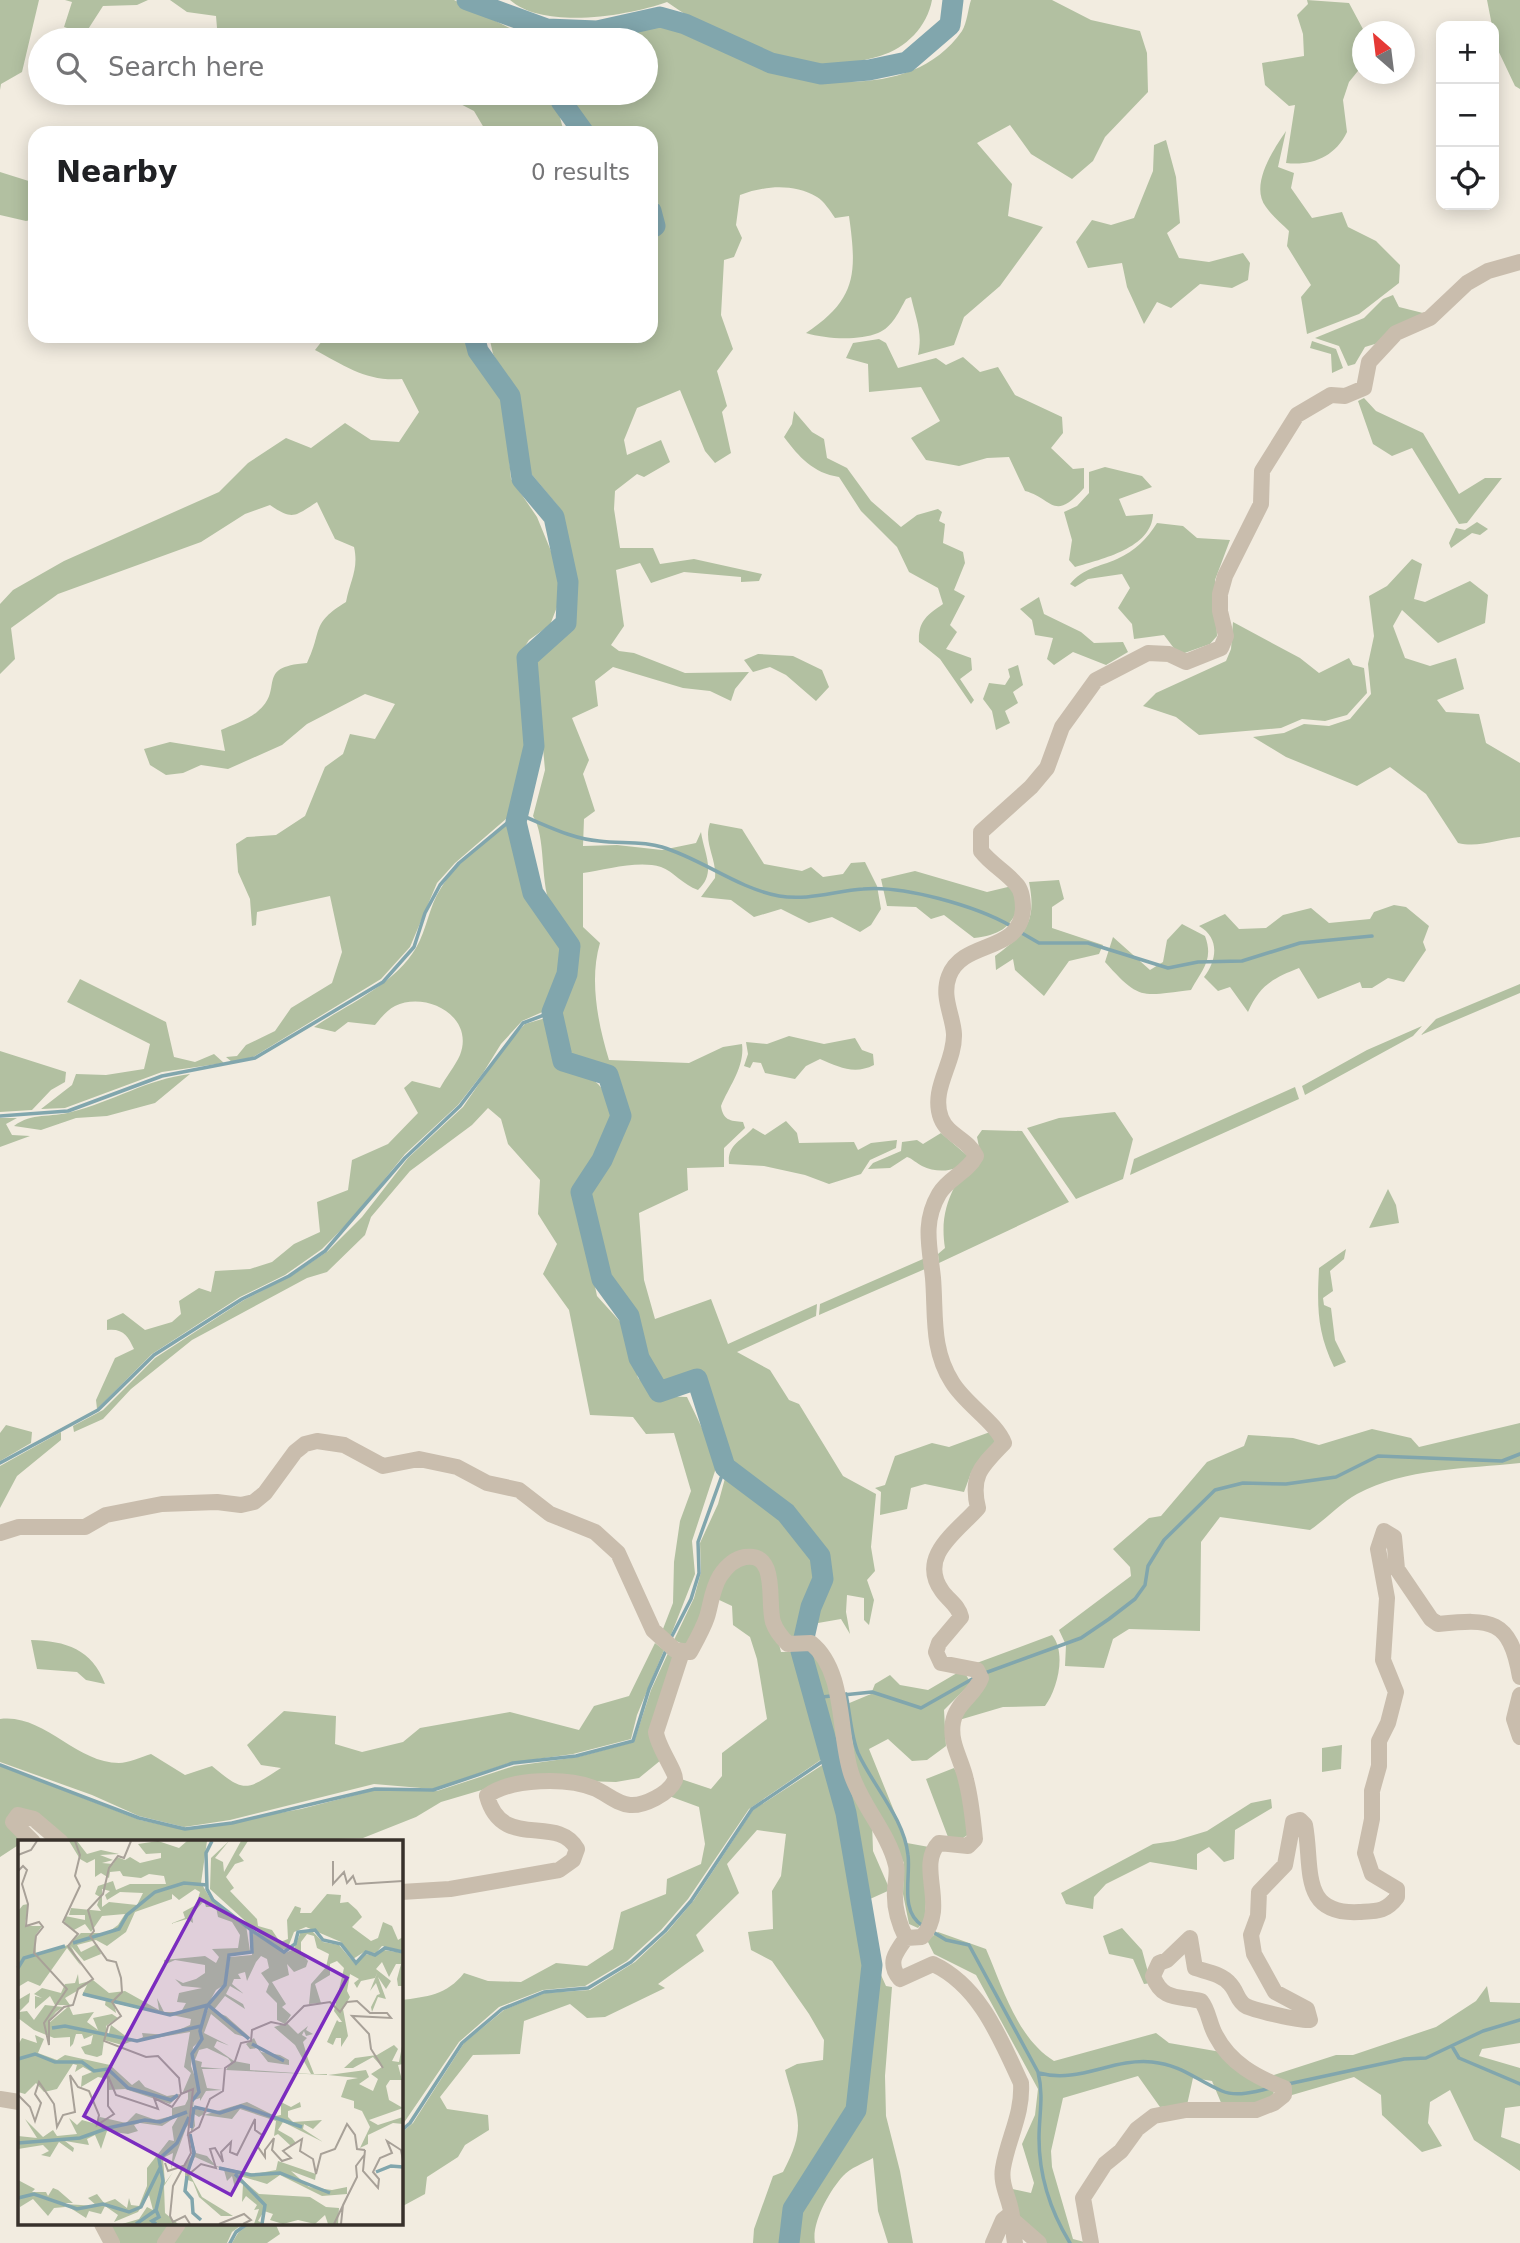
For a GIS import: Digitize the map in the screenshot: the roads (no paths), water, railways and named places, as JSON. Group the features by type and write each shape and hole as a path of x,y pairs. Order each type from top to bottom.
{"street":[{"path":"906,1938 922,1937 932,1926 935,1913 931,1864 934,1848 939,1843 968,1846 975,1839 966,1777 954,1745 953,1723 957,1709 978,1688 981,1678 977,1670 941,1663 936,1652 939,1643 961,1618 959,1608 937,1583 934,1562 942,1545 978,1508 973,1487 976,1478 1004,1443 1001,1435 973,1409 944,1369 933,1327 933,1281 927,1248 928,1223 939,1193 970,1168 976,1156 972,1147 946,1129 937,1102 954,1034 947,1003 949,975 967,955 996,945 1013,935 1021,919 1022,894 1017,885 981,851 981,832 1031,787 1047,768 1062,727 1096,680 1148,653 1169,654 1186,662 1221,648 1226,636 1220,611 1225,576 1261,504 1262,471 1297,415 1331,396 1345,396 1364,388 1369,362 1396,333 1430,318 1445,300 1467,283 1488,271 1520,262"},
{"path":"0,1533 19,1527 85,1527 106,1515 162,1504 217,1502 241,1505 254,1502 265,1493 283,1465 305,1444 331,1441 356,1450 383,1466 419,1460 457,1467 488,1483 519,1490 550,1514 595,1532 618,1553 644,1615 673,1648 690,1652 720,1577 731,1562 745,1557 764,1562 769,1577 773,1622 788,1644 811,1643 826,1661 842,1705 841,1723 850,1772 896,1864 895,1894 900,1925 906,1938"},
{"path":"1091,2243 1083,2198 1105,2164 1121,2151 1145,2121 1178,2111 1256,2110 1274,2104 1284,2095 1284,2088 1258,2077 1231,2057 1214,2033 1201,2001 1172,1998 1161,1992 1153,1976 1160,1963 1167,1960 1190,1938 1195,1968 1231,1984 1239,2001 1248,2008 1283,2014 1302,2022 1310,2020 1307,2009 1275,1992 1252,1942 1258,1916 1259,1892 1285,1865 1293,1822 1300,1820 1305,1825 1311,1884 1315,1896 1324,1906 1345,1913 1381,1911 1397,1897 1397,1889 1392,1883 1372,1874 1365,1853 1372,1819 1372,1791 1380,1766 1379,1741 1388,1723 1396,1692 1383,1660 1387,1598 1378,1549 1384,1531 1394,1537 1397,1569 1431,1619 1438,1624 1471,1620 1492,1623 1509,1637 1520,1677"},
{"path":"402,1892 450,1889 536,1875 559,1870 573,1860 577,1849 571,1838 556,1832 522,1831 508,1826 489,1805 487,1797 496,1789 562,1780 596,1789 630,1805 649,1802 666,1791 675,1780 675,1771 657,1744 656,1732 673,1648"},
{"path":"1520,1695 1514,1719 1520,1737"},
{"path":"31,1840 13,1822 18,1815 34,1818 59,1840"},
{"path":"906,1938 892,1960 893,1970 900,1979 933,1964 957,1978 980,2003 1021,2083 1022,2097 1017,2125 1002,2171 1004,2190 1013,2217 1015,2243"},
{"path":"0,2099 18,2102"},
{"path":"993,2243 1003,2220 1013,2217"},
{"path":"1013,2217 1039,2243"},
{"path":"103,2226 112,2243"},
{"path":"165,2243 177,2226"}],"waterway":[{"path":"467,0 544,28"},
{"path":"610,28 660,17 685,24 771,63 821,74 869,70 907,62 950,25 953,0"},
{"path":"564,105 579,126"},
{"path":"476,343 478,351 510,396 522,479 554,517 568,582 566,623 527,658 534,746 516,822 533,893 570,946 567,974 552,1012 563,1061 608,1075 621,1116 602,1160 581,1192 602,1279 629,1316 639,1358 659,1392 697,1379 725,1467 786,1513 820,1556 823,1579 811,1607 801,1651 846,1813 872,1965 856,2110 793,2209 789,2243"},
{"path":"0,1116 68,1111 162,1076 255,1058 383,982 414,947 425,913 440,885 459,863 518,814 589,840 662,847 749,887 779,896 811,897 863,889 898,890 959,904 1011,926"},
{"path":"1020,932 1039,943 1088,943 1168,968 1198,962 1242,961 1300,943 1372,936"},
{"path":"0,1463 98,1410 154,1355 242,1299 289,1276 325,1251 405,1158 460,1106 523,1023 552,1012"},
{"path":"985,1673 1081,1638 1135,1599 1145,1585 1148,1566 1164,1540 1215,1490 1243,1483 1286,1484 1336,1477 1378,1456 1502,1461 1520,1454"},
{"path":"671,1638 691,1599 699,1573 698,1542 725,1467"},
{"path":"0,1765 139,1818 185,1829 232,1823 375,1789 433,1790 513,1763 576,1756 633,1741 649,1689 667,1648"},
{"path":"843,1695 872,1692 921,1708 974,1678"},
{"path":"846,1694 858,1753 901,1828 909,1864 908,1903 916,1920 923,1926"},
{"path":"813,1698 831,1696"},
{"path":"402,2130 410,2123 462,2043 502,2009 544,1992 588,1988 631,1962 665,1931 691,1901 752,1809 829,1757"},
{"path":"933,1932 946,1940 969,1945 1038,2072 1041,2089 1041,2166 1052,2206 1070,2243"},
{"path":"1288,2084 1404,2059 1426,2058 1483,2031 1520,2020"},
{"path":"1453,2048 1459,2058 1520,2084"},
{"path":"1039,2073 1068,2075 1123,2064 1152,2062 1180,2070 1227,2093 1246,2093 1270,2088"},
{"path":"230,2243 236,2232 244,2226"}]}
